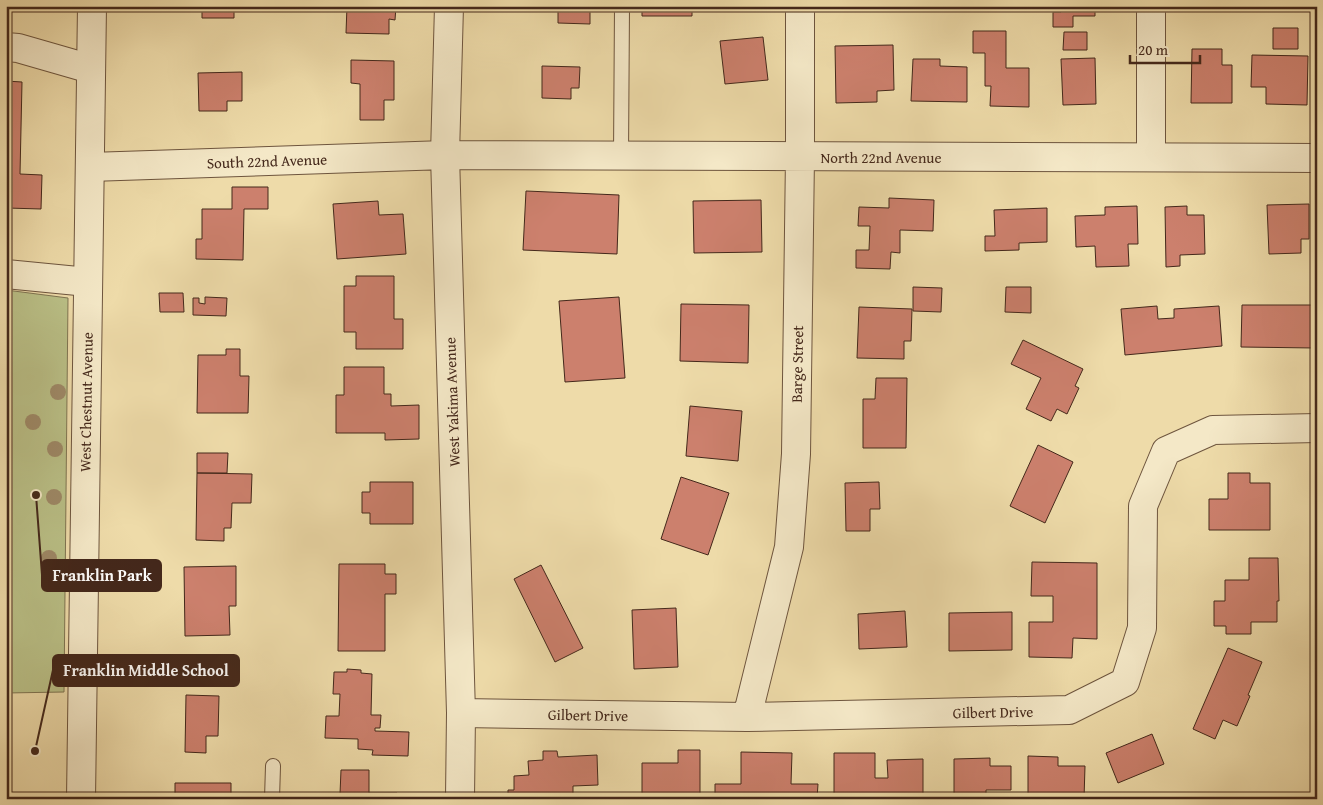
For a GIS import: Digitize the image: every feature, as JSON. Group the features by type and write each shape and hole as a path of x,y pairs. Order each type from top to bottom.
{"street":[{"name":"West Chestnut Avenue","path":"81,799 92,6"},
{"name":"West Yakima Avenue","path":"449,6 445,155 461,713 460,799"},
{"name":"Barge Street","path":"747,717 789,547 796,454 800,6"},
{"path":"1151,6 1151,158"},
{"path":"6,47 18,48 91,69"},
{"name":"North 22nd Avenue","path":"445,155 1317,158"},
{"name":"South 22nd Avenue","path":"90,167 445,155"},
{"path":"6,274 88,282"},
{"name":"Gilbert Drive","path":"461,713 747,717 1069,710 1125,682 1142,628 1143,506 1166,451 1213,430 1317,428"}],"lane":[{"path":"621,156 622,6"},
{"path":"272,799 273,766"}],"green space":[{"path":"6,290 68,298 64,692 6,693"}],"building":[{"path":"202,6 234,6 234,18 202,18"},
{"path":"347,6 396,6 395,20 389,19 389,34 346,33"},
{"path":"558,6 590,6 590,24 558,23"},
{"path":"642,6 692,6 692,16 642,16"},
{"path":"1061,6 1095,6 1095,16 1073,16 1073,27 1053,27 1053,12 1061,12"},
{"path":"1273,28 1298,28 1298,49 1273,49"},
{"path":"973,31 1006,31 1006,68 1029,68 1029,107 990,106 991,86 985,86 985,53 973,53"},
{"path":"1064,32 1087,32 1087,50 1063,50"},
{"path":"763,37 768,80 725,84 720,41"},
{"path":"893,45 894,90 877,91 877,102 836,103 835,46"},
{"path":"1192,49 1222,49 1222,65 1232,65 1232,103 1191,103"},
{"path":"1252,55 1308,56 1307,105 1266,104 1266,87 1251,87"},
{"path":"1095,58 1096,104 1063,105 1061,59"},
{"path":"913,59 940,59 940,66 967,67 967,102 911,101"},
{"path":"351,60 394,61 394,100 384,100 384,120 360,120 360,84 351,83"},
{"path":"542,66 580,67 579,88 571,88 571,99 542,98"},
{"path":"242,72 242,101 227,101 227,111 199,111 198,73"},
{"path":"6,81 22,82 20,174 42,175 41,209 7,208"},
{"path":"232,187 268,187 268,209 244,209 243,260 196,259 196,239 202,239 202,209 232,209"},
{"path":"526,191 619,195 617,254 523,250"},
{"path":"889,198 934,200 933,231 900,230 900,253 891,252 890,269 856,268 856,250 869,250 870,226 858,226 859,207 889,208"},
{"path":"761,200 762,252 694,253 693,201"},
{"path":"378,201 379,215 403,214 406,254 337,259 333,204"},
{"path":"1309,204 1309,239 1301,239 1301,253 1269,254 1267,205"},
{"path":"1137,206 1138,244 1128,244 1129,266 1096,267 1095,246 1076,247 1075,216 1105,215 1105,207"},
{"path":"1187,206 1187,215 1204,215 1205,254 1180,255 1180,266 1166,267 1165,207"},
{"path":"1047,208 1047,242 1019,243 1019,250 985,251 985,236 995,236 994,210"},
{"path":"356,276 394,276 394,319 403,319 403,349 356,349 356,332 344,332 344,286 356,286"},
{"path":"913,287 942,288 941,312 913,311"},
{"path":"1006,287 1031,287 1031,313 1005,312"},
{"path":"159,293 183,293 184,312 160,312"},
{"path":"205,297 227,298 226,316 193,315 193,298 199,298 199,303 205,304"},
{"path":"619,297 625,378 565,382 559,301"},
{"path":"681,304 749,305 748,363 680,361"},
{"path":"1242,305 1314,305 1314,348 1241,347"},
{"path":"1157,306 1158,319 1174,318 1174,309 1219,306 1222,346 1125,355 1121,309"},
{"path":"859,307 912,309 911,341 904,341 904,359 857,358"},
{"path":"1023,340 1083,369 1075,386 1079,388 1067,414 1057,409 1051,421 1026,409 1041,378 1011,364"},
{"path":"226,349 240,349 240,376 249,376 248,413 197,413 198,355 226,355"},
{"path":"344,367 384,367 384,394 391,394 391,406 419,405 419,439 385,440 385,433 336,433 336,395 344,395"},
{"path":"876,378 907,378 906,448 863,448 863,399 875,399"},
{"path":"690,406 742,411 738,461 686,456"},
{"path":"1038,445 1073,462 1045,523 1010,506"},
{"path":"197,453 228,453 227,473 197,473"},
{"path":"197,473 252,474 251,503 232,503 231,528 224,528 224,541 196,540"},
{"path":"1228,473 1250,473 1250,483 1270,483 1270,530 1209,530 1209,499 1228,499"},
{"path":"681,477 729,493 708,555 661,539"},
{"path":"370,482 413,482 413,524 370,524 370,513 362,513 362,492 370,492"},
{"path":"879,482 880,509 870,509 870,531 846,531 845,483"},
{"path":"1249,558 1278,558 1279,601 1277,601 1277,622 1251,622 1251,634 1226,634 1226,626 1214,626 1214,601 1225,601 1225,580 1249,580"},
{"path":"1032,562 1097,563 1097,639 1073,638 1072,658 1029,657 1029,622 1053,622 1053,596 1031,596"},
{"path":"339,564 385,564 385,574 396,574 396,594 385,594 385,651 338,651"},
{"path":"541,565 583,648 555,662 514,579"},
{"path":"236,566 236,606 229,606 230,635 185,636 184,567"},
{"path":"676,608 678,667 634,669 632,610"},
{"path":"905,611 907,647 859,649 858,614"},
{"path":"1012,612 1012,650 949,651 949,613"},
{"path":"1228,648 1262,662 1237,726 1223,720 1215,739 1193,729"},
{"path":"347,669 361,670 361,673 372,674 371,715 381,715 380,728 375,728 375,731 409,732 408,756 372,755 373,750 358,749 358,739 325,738 326,716 339,716 340,694 333,694 334,672 347,672"},
{"path":"186,695 219,696 218,736 206,736 206,753 185,752"},
{"path":"1152,734 1164,764 1118,783 1106,753"},
{"path":"678,750 700,750 700,798 658,799 658,794 642,794 642,763 678,763"},
{"path":"543,751 557,751 558,757 597,755 598,785 573,786 573,799 508,799 508,790 514,790 514,776 529,775 528,761 543,760"},
{"path":"741,752 792,753 791,784 818,784 817,799 715,799 715,784 741,784"},
{"path":"834,753 875,753 875,778 888,778 887,760 923,759 923,799 834,799"},
{"path":"1028,756 1058,757 1058,766 1085,766 1084,799 1028,799"},
{"path":"990,758 990,766 1011,766 1011,790 986,790 986,799 954,799 954,759"},
{"path":"341,770 369,770 369,793 397,793 397,799 357,799 357,794 340,794"},
{"path":"175,783 231,783 231,799 175,799"}],"place":[{"name":"Franklin Park","path":"36,495"},
{"name":"Franklin Middle School","path":"35,751"}]}
